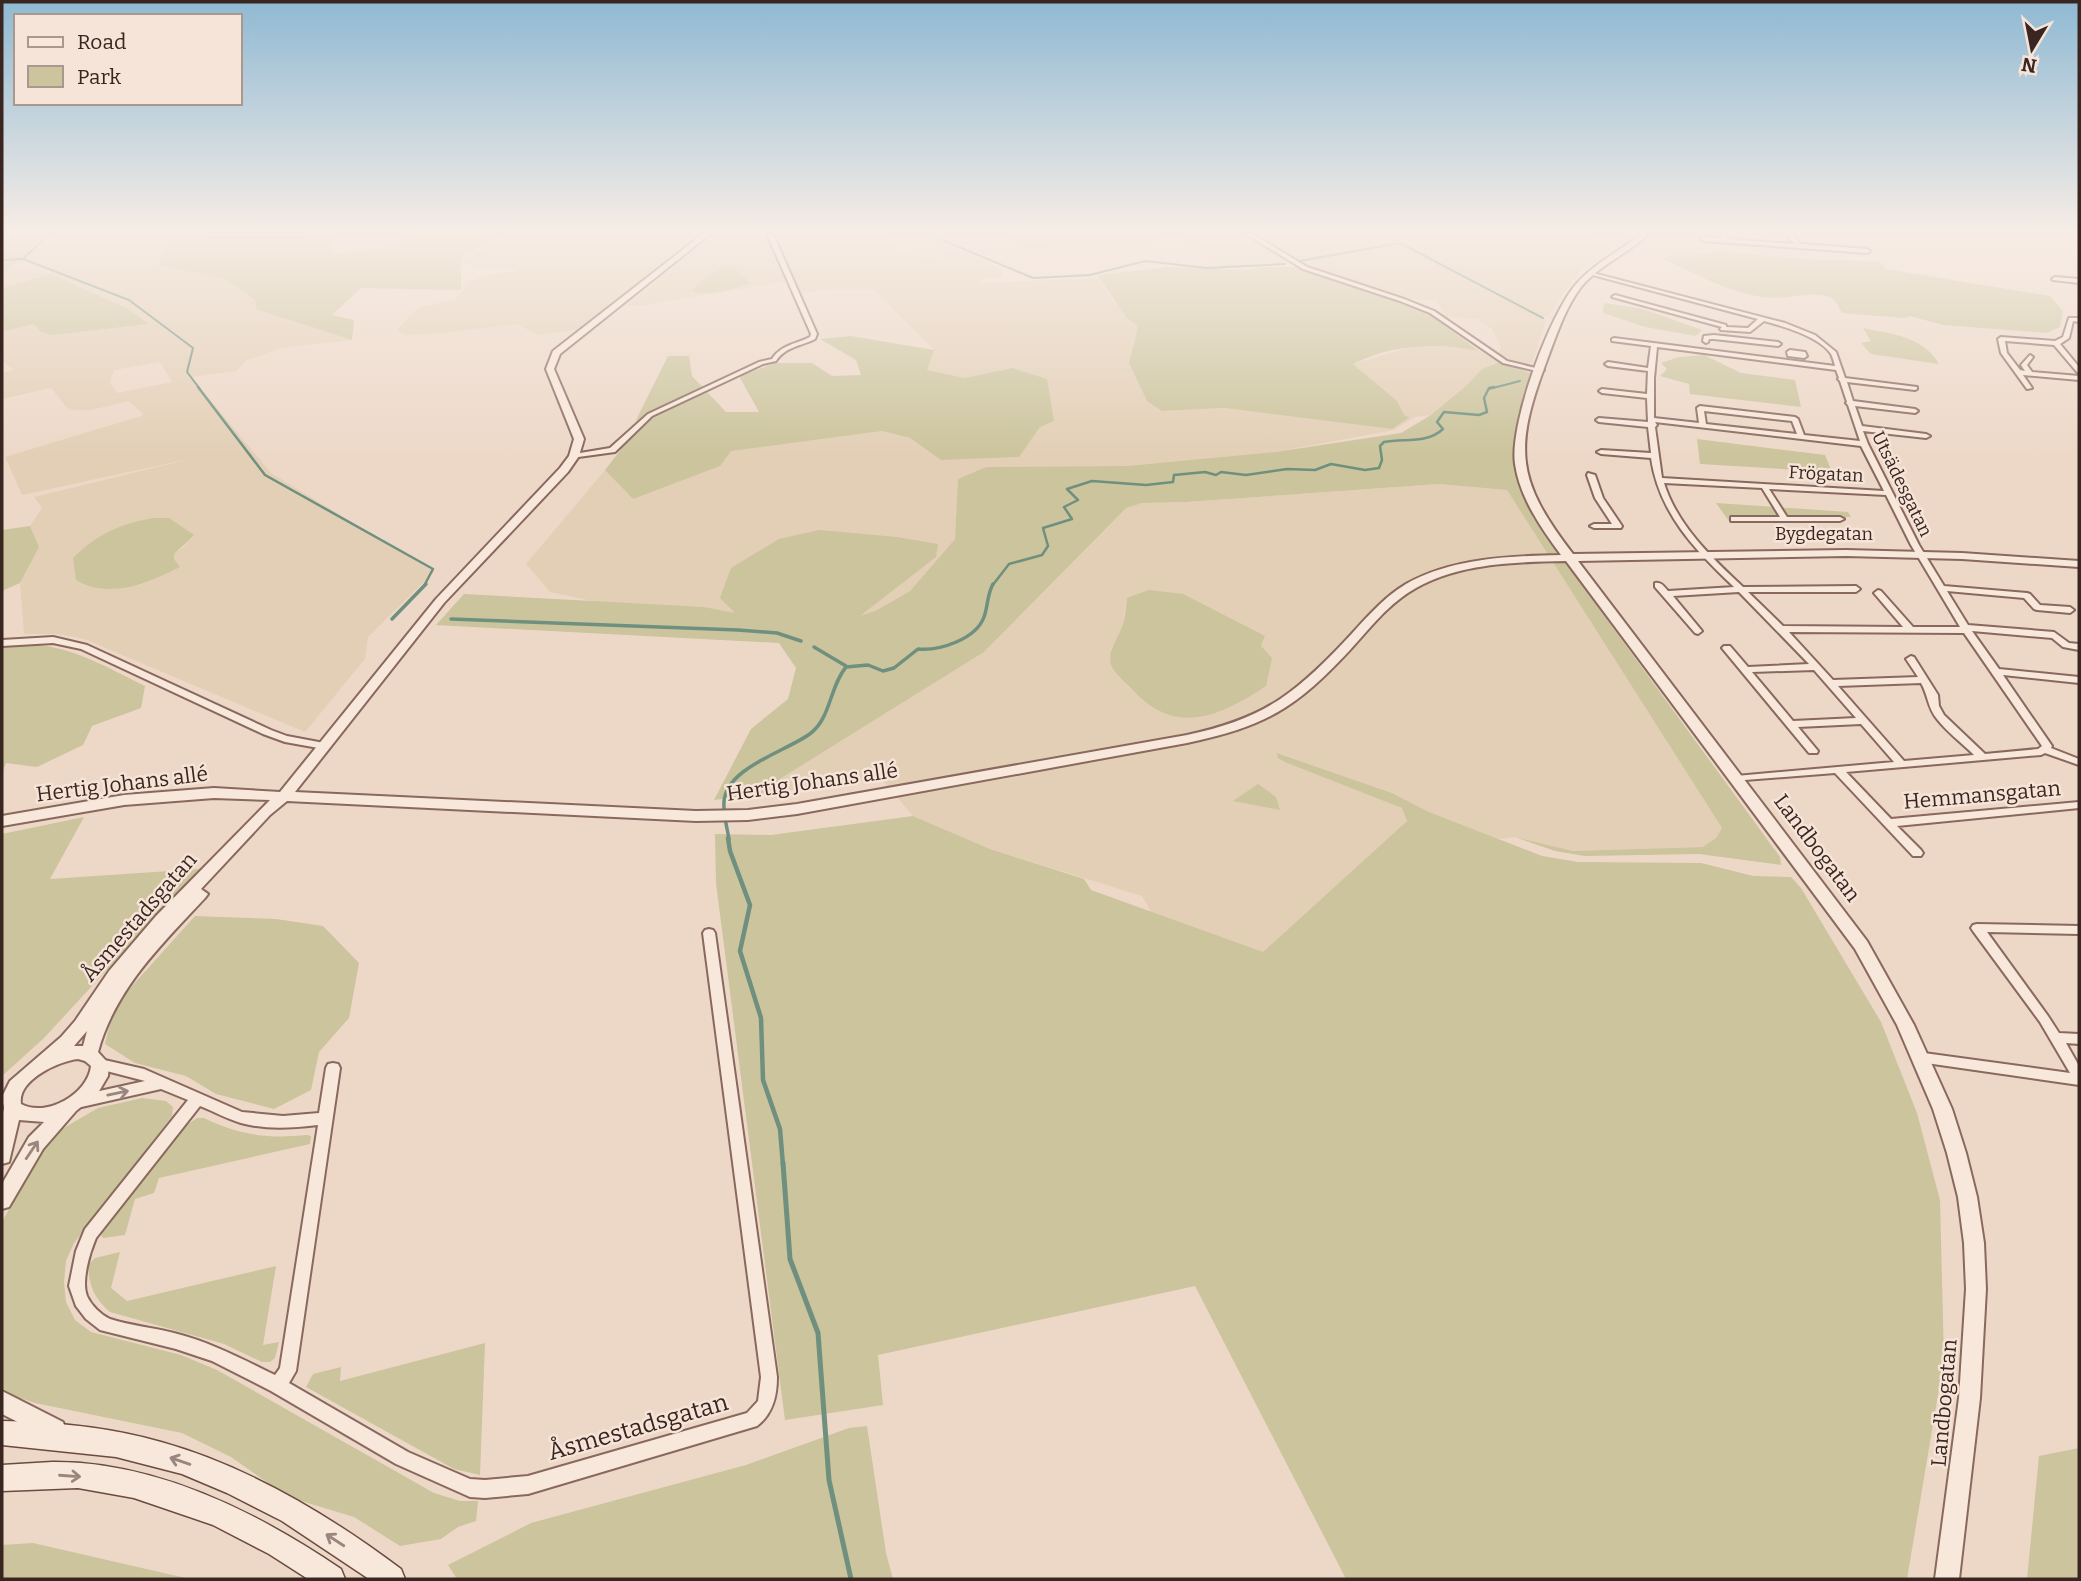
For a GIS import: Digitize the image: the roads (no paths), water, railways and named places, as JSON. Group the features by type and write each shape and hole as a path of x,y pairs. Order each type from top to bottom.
{"main road":[{"path":"2,1433 130,1447 180,1460 243,1487 331,1537 391,1579"},
{"path":"2,1478 44,1474 102,1478 178,1498 245,1526 331,1579"}],"street":[{"path":"281,799 440,601 564,470 574,456 579,439 550,369 553,358 571,340 612,308"},
{"path":"574,456 612,450 650,415 774,360 775,355 782,350 813,338 814,334 802,308"},
{"path":"1421,308 1432,312 1505,362 1541,370"},
{"name":"Landbogatan","path":"1565,308 1523,419 1518,452 1521,471 1547,528 1861,945 1924,1058 1944,1112 1971,1227 1976,1287 1968,1421 1947,1579"},
{"path":"1657,308 1724,328 1751,330 1762,319"},
{"path":"1673,312 1681,308"},
{"name":"Utsädesgatan","path":"1720,308 1796,329 1821,341 1834,354 1864,444 1919,553"},
{"path":"2029,388 2004,353 2001,339 2056,343 2066,338 2071,319 2079,320"},
{"path":"1706,341 1706,337 1710,337 1747,344 1779,344"},
{"path":"1764,339 1786,347 1790,352"},
{"path":"1614,340 1838,368"},
{"path":"2056,343 2079,370"},
{"path":"1654,345 1651,396 1659,480 1677,518 1706,553 1782,629 1902,764"},
{"path":"2030,357 2024,365 2030,373"},
{"path":"1608,365 1651,370"},
{"path":"2016,372 2079,378"},
{"path":"1842,379 1915,388"},
{"path":"1602,391 1651,396"},
{"name":"Utsädesgatan","path":"1849,403 1915,411"},
{"path":"1703,425 1700,408 1795,419 1801,437"},
{"path":"1599,420 1703,425 1864,444"},
{"name":"Utsädesgatan","path":"1858,428 1926,436"},
{"path":"1601,452 1656,456"},
{"path":"1591,475 1599,498 1618,526 1594,526"},
{"name":"Frögatan","path":"1659,480 1887,493"},
{"name":"Frögatan","path":"1764,486 1785,519"},
{"path":"1734,519 1840,519"},
{"name":"Bygdegatan","path":"1569,559 1818,551 1919,553 2079,564"},
{"name":"Hemmansgatan","path":"1919,553 1967,629 2045,742 2046,750"},
{"name":"Hertig Johans allé","path":"2,821 154,797 214,793 281,799 705,817 748,815 842,802 1222,732 1251,721 1294,698 1389,602 1419,582 1439,574 1490,563 1569,559"},
{"path":"1658,585 1698,631"},
{"path":"1940,588 2027,596 2037,607 2070,610"},
{"path":"1666,594 1856,589"},
{"path":"1878,593 1911,629"},
{"path":"1782,629 1967,629 2054,635 2066,645 2079,647"},
{"path":"2,643 52,640 84,647 267,732 285,739 324,746"},
{"path":"1727,648 1813,751"},
{"name":"Hemmansgatan","path":"1911,659 1933,695 1934,706 1940,717 1982,757"},
{"path":"1745,670 1815,667"},
{"path":"1997,672 2079,680"},
{"path":"1829,683 1924,680"},
{"path":"1790,724 1863,721"},
{"name":"Hemmansgatan","path":"1736,779 2046,750 2079,762"},
{"name":"Hemmansgatan","path":"1838,770 1917,853"},
{"name":"Åsmestadsgatan","path":"73,1104 95,1084 100,1073 94,1059 92,1036 102,1013 129,974 275,813 281,799"},
{"name":"Åsmestadsgatan","path":"13,1108 13,1090 24,1076 67,1042 115,975 162,920 264,812 281,799"},
{"name":"Hemmansgatan","path":"1888,823 2079,805"},
{"path":"2079,930 1973,924 2056,1038 2079,1079"},
{"name":"Åsmestadsgatan","path":"198,1098 90,1234 78,1269 77,1286 81,1301 91,1314 106,1325 215,1354 276,1385 423,1468 456,1484 485,1489 528,1485 751,1420 761,1414 766,1402 769,1377 709,933"},
{"path":"2056,1038 2079,1039"},
{"path":"41,1064 67,1054 94,1059 139,1073 240,1117 256,1121 294,1123 326,1118"},
{"path":"1924,1058 2079,1079"},
{"path":"276,1385 288,1371 333,1068"},
{"path":"2,1156 13,1108 22,1115 36,1116 73,1104 162,1083"},
{"path":"2,1201 36,1143 73,1104"},
{"path":"2,1402 75,1439"}],"waterway":[{"path":"139,308 193,348 187,372 200,389"},
{"path":"1524,308 1543,318"},
{"path":"1489,389 1520,381"},
{"path":"198,387 265,475 433,569 424,586"},
{"path":"992,585 1009,564 1042,555 1048,546 1043,528 1072,519 1064,507 1078,500 1067,489 1092,481 1146,485 1173,482 1174,475 1205,472 1216,475 1221,472 1246,475 1287,469 1315,470 1331,464 1365,470 1379,468 1382,460 1380,446 1384,442 1423,439 1437,434 1443,429 1437,422 1444,412 1479,415 1487,412 1484,398 1489,388 1494,387"},
{"path":"392,619 426,584"},
{"path":"729,839 724,807 727,790 746,770 801,740 818,726 846,667 868,665 883,671 894,668 918,649 946,646 965,637 980,625 992,585"},
{"path":"451,619 738,630 777,633 801,641"},
{"path":"814,647 846,666"},
{"path":"728,838 730,851 750,905 740,951 761,1018 763,1080 780,1129 783,1165"},
{"path":"783,1163 790,1259 818,1333 829,1480 851,1579"}]}
